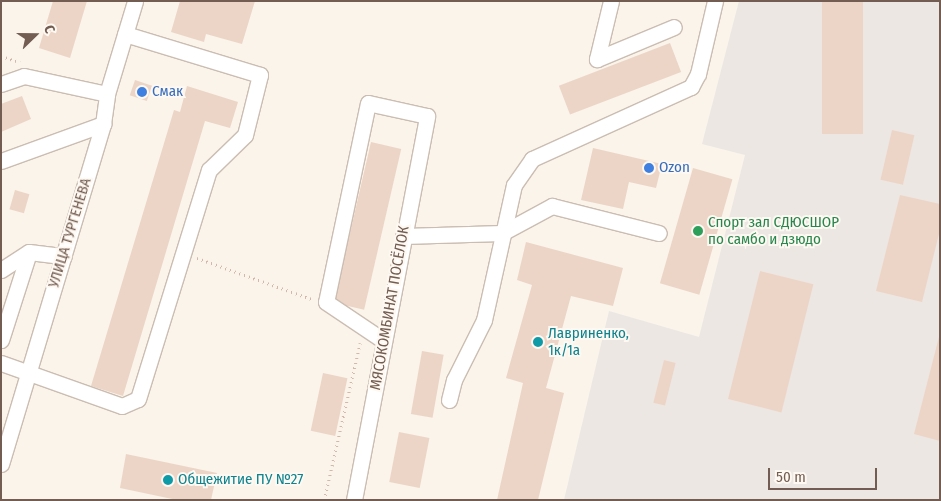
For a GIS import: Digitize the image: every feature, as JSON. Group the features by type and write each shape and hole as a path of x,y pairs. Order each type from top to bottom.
{"street":[{"name":"УЛИЦА ТУРГЕНЕВА","path":"1,464 103,124 107,94 134,1"},
{"path":"611,1 596,59 674,28"},
{"path":"449,400 454,380 484,320 514,185 532,159 692,87 698,74 715,1"},
{"path":"1,363 27,375 122,406 138,399 209,170 245,134 260,75 125,34"},
{"path":"1,84 24,76 107,94"},
{"name":"МЯСОКОМБИНАТ ПОСЁЛОК","path":"326,302 368,103 427,116 354,500"},
{"path":"1,161 103,124"},
{"path":"403,236 502,233 552,206 659,233"},
{"path":"1,340 29,252"},
{"path":"1,270 29,252 64,256"},
{"path":"326,302 384,342"}],"path":[{"path":"184,253 300,298 326,302"},
{"path":"324,500 364,328"}],"shaded area":[{"path":"739,1 940,1 940,500 564,500 609,311 699,337 745,155 702,144"}],"building":[{"path":"53,1 87,1 70,58 39,48"},
{"path":"180,1 255,1 242,44 206,34 204,42 171,32"},
{"path":"822,1 863,1 863,134 822,134"},
{"path":"670,43 681,72 570,115 559,86"},
{"path":"135,80 152,86 147,101 130,95"},
{"path":"187,86 238,102 230,128 205,121 123,396 91,386 174,110 180,112"},
{"path":"22,96 31,119 1,132 1,104"},
{"path":"892,130 914,135 903,185 881,180"},
{"path":"371,142 401,149 364,310 334,303"},
{"path":"593,148 662,164 656,188 629,182 623,209 581,200"},
{"name":"Спорт зал СДЮСШОР по самбо и дзюдо","path":"693,168 732,179 699,295 660,283"},
{"path":"15,190 29,194 24,213 9,209"},
{"path":"900,195 940,204 940,230 922,302 876,291"},
{"name":"Лавриненко, 1к/1а","path":"526,242 623,268 613,306 571,296 546,388 564,393 538,500 497,500 523,383 506,378 532,285 517,280"},
{"path":"760,271 813,284 781,412 728,399"},
{"path":"940,333 940,441 914,434"},
{"path":"422,351 444,355 433,418 411,414"},
{"path":"664,360 676,363 665,406 653,403"},
{"path":"323,373 347,378 335,436 311,431"},
{"path":"399,432 429,438 420,488 389,482"},
{"name":"Общежитие ПУ №27","path":"126,454 217,473 211,500 177,500 120,488"}],"place":[{"name":"Смак","path":"142,92"},
{"name":"Ozon","path":"649,168"},
{"name":"Спорт зал СДЮСШОР по самбо и дзюдо","path":"698,231"},
{"name":"Лавриненко, 1к/1а","path":"538,342"},
{"name":"Общежитие ПУ №27","path":"168,480"}]}
